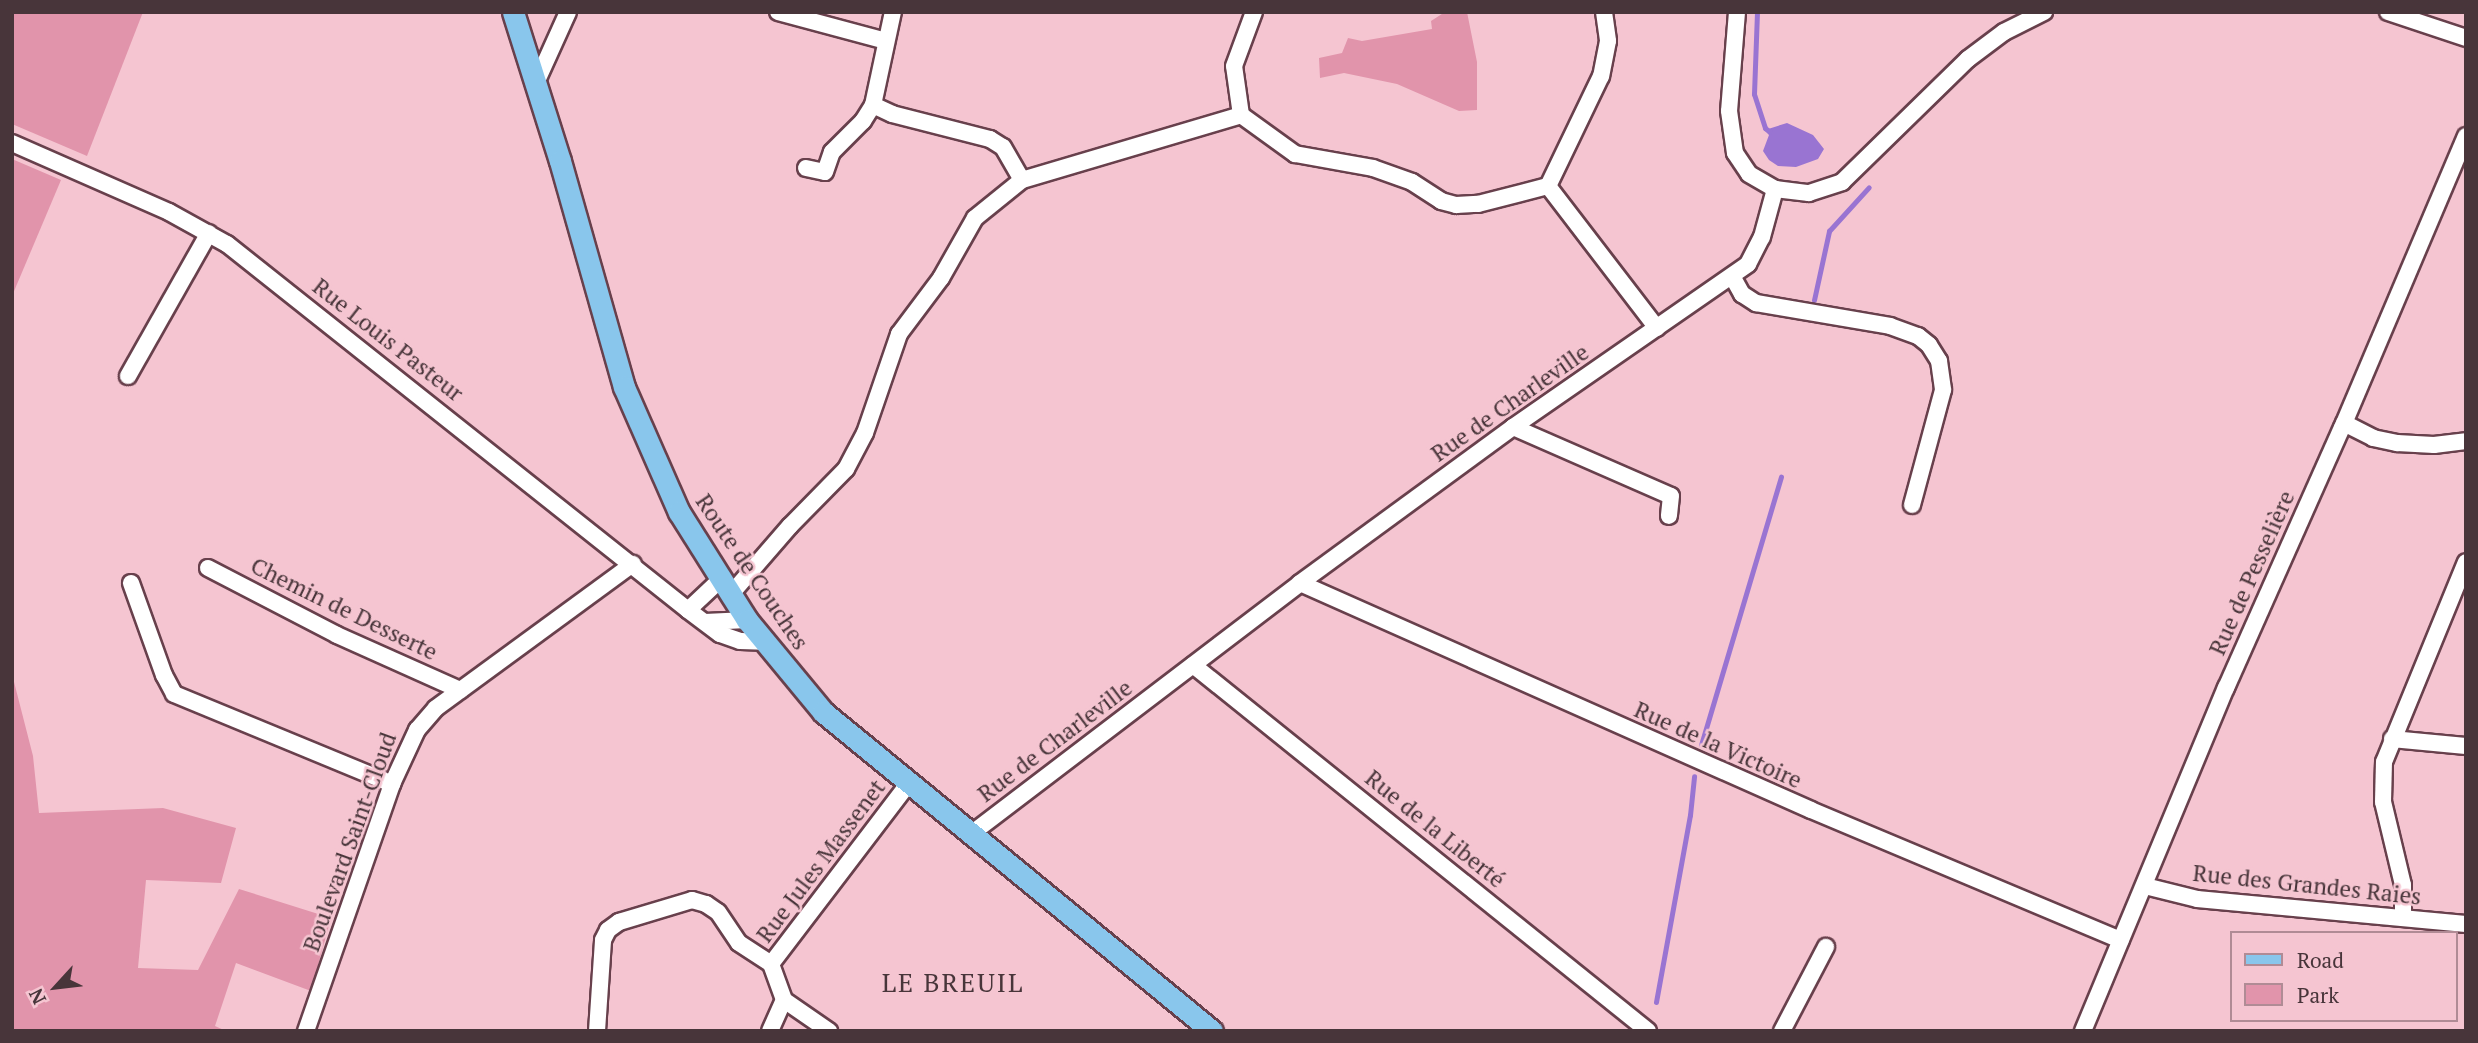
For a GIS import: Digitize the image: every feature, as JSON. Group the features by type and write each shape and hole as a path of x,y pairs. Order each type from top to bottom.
{"main road":[{"name":"Route de Couches","path":"513,12 624,387 679,512 747,620 823,712 1212,1031"}],"street":[{"path":"536,83 568,12"},
{"path":"778,12 887,41"},
{"path":"806,168 825,172 832,152 863,121 873,105 893,12"},
{"path":"1254,12 1234,66 1241,115 1295,154 1373,168 1412,182 1441,201 1456,205 1478,204 1548,186 1601,76 1608,41 1604,12"},
{"path":"1737,12 1729,111 1734,152 1749,174 1775,189 1809,193 1842,182 1968,60 2004,32 2044,12"},
{"path":"2388,12 2466,38"},
{"path":"873,105 892,114 990,139 1003,147 1022,180"},
{"path":"688,610 725,587 846,469 866,433 899,334 942,278 975,218 1022,180 1241,115"},
{"name":"Rue de Pesselière","path":"2083,1031 2226,688 2344,423 2466,136"},
{"name":"Rue Louis Pasteur","path":"12,143 162,208 209,233 271,277 720,634 740,641 764,642"},
{"path":"1548,186 1657,328"},
{"name":"Rue de Charleville","path":"971,834 1300,583 1513,427 1748,264 1762,237 1775,189"},
{"path":"128,376 209,233"},
{"path":"1731,276 1742,295 1756,303 1890,327 1918,337 1929,345 1939,361 1943,390 1912,505"},
{"path":"2344,423 2373,438 2397,443 2434,445 2466,441"},
{"path":"1513,427 1671,496 1669,516"},
{"path":"2403,918 2403,885 2383,802 2384,762 2466,562"},
{"name":"Boulevard Saint-Cloud","path":"306,1031 392,784 417,730 436,708 633,564"},
{"name":"Chemin de Desserte","path":"208,568 337,635 460,690"},
{"path":"131,583 164,676 174,694 392,784"},
{"name":"Rue de la Victoire","path":"1300,583 1811,810 2121,940"},
{"path":"705,622 747,620"},
{"name":"Rue de la Liberté","path":"1193,665 1647,1031"},
{"path":"2392,738 2466,746"},
{"name":"Rue Jules Massenet","path":"597,1031 603,940 608,930 619,922 679,901 692,900 706,904 718,912 739,943 771,964 909,783"},
{"name":"Rue des Grandes Raies","path":"2145,886 2197,899 2466,924"},
{"path":"1782,1031 1826,947"},
{"path":"771,964 784,1000 829,1031"},
{"path":"770,1031 784,1000"}],"green space":[{"path":"12,12 143,12 87,156 12,124"},
{"path":"1445,12 1467,12 1477,62 1477,110 1459,111 1397,84 1344,73 1320,78 1319,58 1342,53 1348,38 1362,41 1432,29 1431,21"},
{"path":"12,159 61,180 12,296"},
{"path":"12,674 33,756 39,813 163,808 236,828 221,883 146,880 138,968 198,970 239,889 331,918 311,991 236,963 215,1026 226,1031 12,1031"}],"shaded area":[{"path":"1787,123 1813,135 1824,149 1818,159 1796,167 1778,166 1769,160 1763,151 1769,135 1765,130"}],"waterway":[{"path":"1757,12 1754,94 1765,128 1770,132"},
{"path":"1814,300 1829,231 1869,187"},
{"path":"1701,745 1781,477"},
{"path":"1656,1002 1690,815 1694,776"}],"district":[{"name":"LE BREUIL","path":"953,983"}]}
